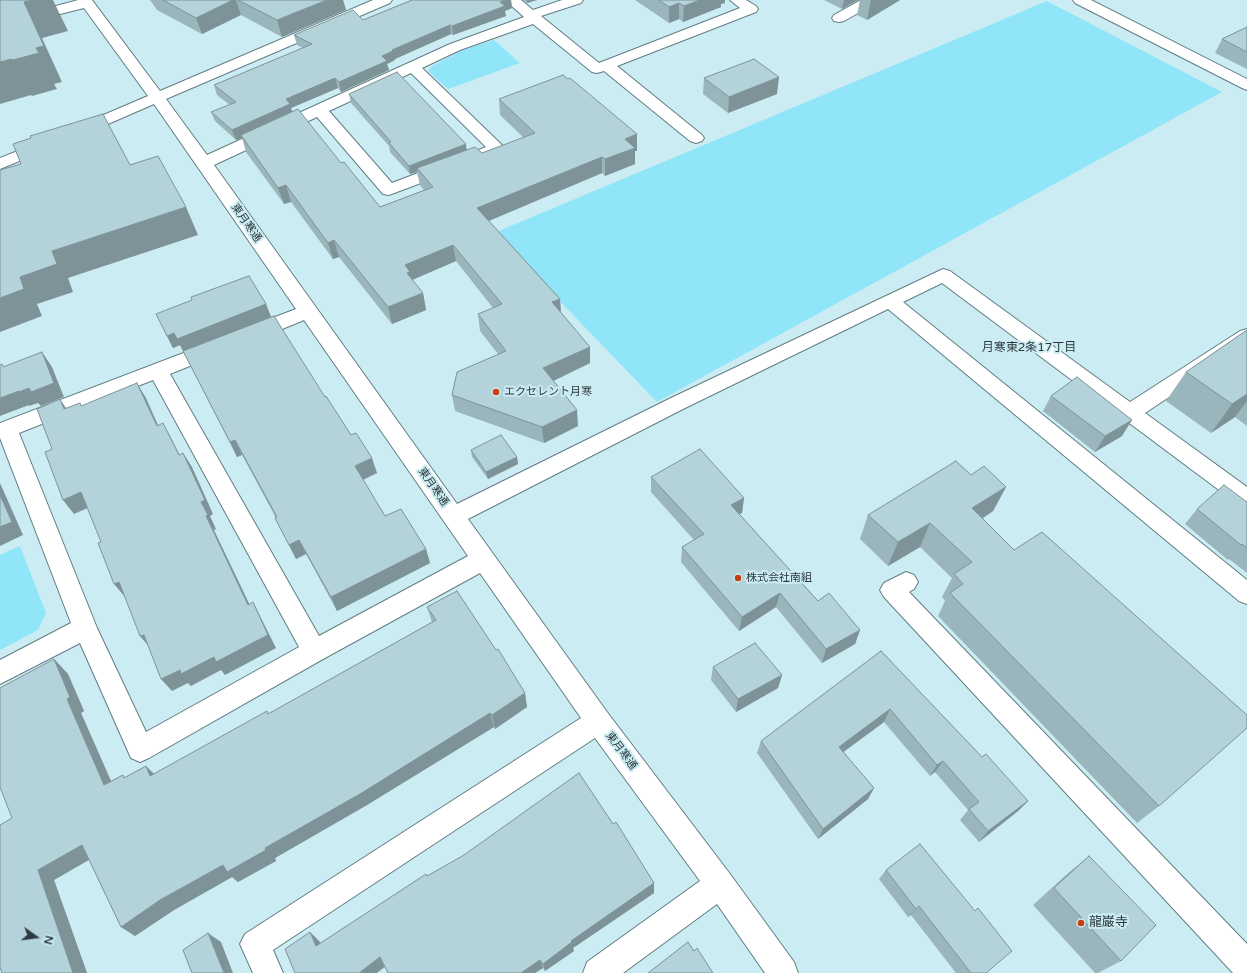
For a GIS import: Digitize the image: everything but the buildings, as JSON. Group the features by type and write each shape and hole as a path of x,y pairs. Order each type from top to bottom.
{"street":[{"path":"0,164 385,0"},
{"path":"512,0 597,70 751,10 737,0"},
{"path":"204,163 455,47 576,0"},
{"path":"839,18 871,0"},
{"path":"1080,0 1247,85"},
{"path":"0,25 86,2"},
{"name":"東月寒通","path":"86,2 204,163 598,721 720,884 783,973"},
{"path":"607,66 696,138"},
{"path":"318,110 388,190 497,148 413,67"},
{"path":"454,516 671,406 944,275 1247,499"},
{"path":"890,301 1247,594"},
{"path":"309,311 7,429 85,628 140,749 314,651 483,560"},
{"path":"1130,412 1247,336"},
{"path":"158,371 314,651"},
{"path":"906,582 892,590 1247,966"},
{"path":"0,674 85,628"},
{"path":"268,973 255,944 598,721"},
{"path":"598,973 720,884"}],"shaded area":[{"path":"1047,1 1222,92 657,402 494,233"},
{"path":"494,40 520,63 448,89 428,71 432,66 465,49"},
{"path":"20,546 46,613 38,630 0,650 0,555"}],"place":[{"name":"エクセレント月寒","path":"496,392"},
{"name":"株式会社南組","path":"738,578"},
{"name":"龍巌寺","path":"1081,923"}],"district":[{"name":"月寒東2条17丁目","path":"1029,348"}]}
